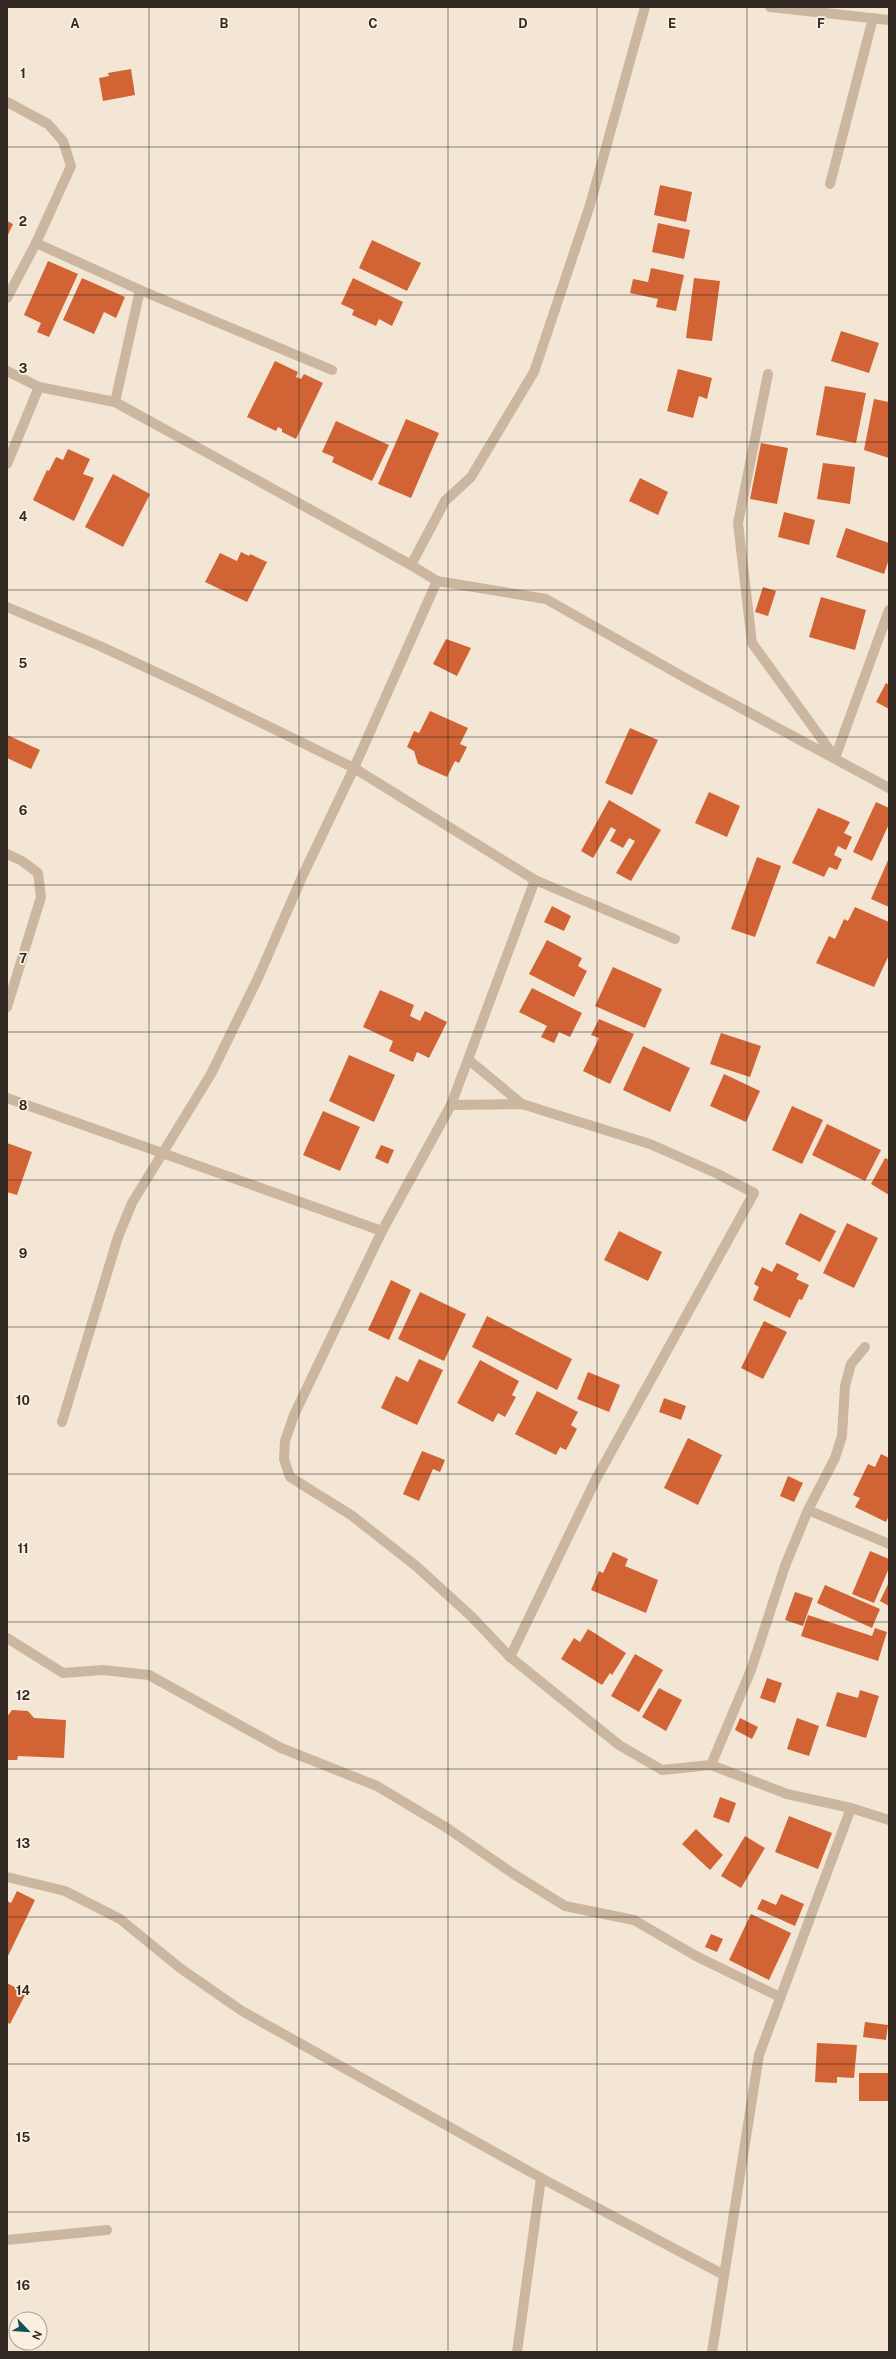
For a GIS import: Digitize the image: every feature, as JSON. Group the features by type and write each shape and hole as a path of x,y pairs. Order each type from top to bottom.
{"street":[{"path":"411,565 445,501 471,477 534,372 590,205 645,7"},
{"path":"770,7 889,20"},
{"path":"830,184 873,18"},
{"path":"7,102 48,124 63,141 71,166 36,243 7,298"},
{"path":"36,243 140,290 332,370"},
{"path":"115,402 140,290"},
{"path":"7,371 39,387 115,402 411,565 437,582 546,599 687,679 889,788"},
{"path":"768,374 738,523 752,643 835,758"},
{"path":"7,464 39,387"},
{"path":"62,1422 118,1237 132,1203 215,1067 258,978 302,877 354,768 437,582"},
{"path":"7,607 156,672 354,768 535,880 674,939"},
{"path":"835,758 889,610"},
{"path":"7,854 22,861 38,873 41,897 7,1007"},
{"path":"535,880 470,1061 451,1105 382,1231 294,1415 284,1441 284,1459 290,1477 352,1515 416,1566 471,1616 510,1657 619,1745 662,1770 711,1765 787,1794 850,1808 889,1820"},
{"path":"470,1061 522,1104"},
{"path":"7,1098 163,1152 382,1231"},
{"path":"451,1105 522,1104 650,1144 718,1174 754,1193 596,1480 510,1657"},
{"path":"711,1765 751,1670 784,1566 808,1510 835,1458 842,1436 845,1386 851,1364 865,1347"},
{"path":"808,1510 889,1544"},
{"path":"7,1638 63,1673 103,1670 149,1675 281,1748 377,1786 447,1828 512,1873 565,1906 634,1920 696,1956 780,1997"},
{"path":"712,2352 759,2055 850,1808"},
{"path":"7,1877 65,1891 120,1919 180,1968 242,2011 541,2178 724,2275"},
{"path":"517,2352 541,2178"},
{"path":"7,2240 107,2230"}],"building":[{"path":"131,69 135,95 103,101 99,78 109,76 108,73"},
{"path":"660,185 692,192 686,222 654,215"},
{"path":"7,221 13,224 7,237"},
{"path":"658,223 690,230 684,259 652,252"},
{"path":"372,240 421,263 407,291 359,268"},
{"path":"48,261 78,274 49,337 37,332 41,323 24,315"},
{"path":"651,268 684,275 676,311 656,307 658,299 630,293 633,279 648,282"},
{"path":"82,278 125,297 116,318 104,312 94,334 63,320"},
{"path":"353,278 403,302 392,326 379,319 376,326 352,315 354,310 341,304"},
{"path":"694,278 720,281 712,341 686,338"},
{"path":"841,331 879,343 869,373 831,361"},
{"path":"275,361 298,372 296,377 301,379 304,374 323,383 296,439 282,432 282,429 278,427 276,431 247,417"},
{"path":"678,369 712,378 707,399 699,396 693,418 667,411"},
{"path":"825,386 866,393 856,443 816,435"},
{"path":"874,399 889,402 889,458 864,450"},
{"path":"406,419 439,433 411,498 378,484"},
{"path":"336,421 389,445 372,481 332,462 334,457 322,452"},
{"path":"761,443 788,448 777,504 750,499"},
{"path":"68,449 90,459 83,474 94,478 74,521 33,500 47,470 49,471 56,457 63,460"},
{"path":"823,463 855,467 850,504 817,499"},
{"path":"113,474 150,494 123,547 85,527"},
{"path":"640,478 668,492 658,515 629,501"},
{"path":"784,512 815,520 809,545 778,537"},
{"path":"846,528 889,543 889,559 884,574 836,557"},
{"path":"241,552 249,556 250,554 267,562 247,602 205,582 220,553 237,561"},
{"path":"763,587 776,591 768,616 755,612"},
{"path":"821,597 866,610 855,650 809,637"},
{"path":"446,639 471,648 457,676 433,664"},
{"path":"886,683 889,685 889,709 876,702"},
{"path":"430,711 468,728 460,744 467,747 459,763 455,761 447,777 418,764 414,751 407,747 414,731 419,733"},
{"path":"630,728 658,740 632,795 605,783"},
{"path":"7,735 40,750 31,769 7,758"},
{"path":"709,792 740,806 727,837 695,823"},
{"path":"609,800 661,830 631,881 616,873 635,841 629,838 623,848 610,841 616,830 611,827 593,858 581,851"},
{"path":"876,802 889,808 889,824 872,861 853,852"},
{"path":"818,808 850,822 844,833 852,837 846,850 838,846 834,855 842,859 837,870 829,867 824,877 792,863"},
{"path":"757,857 781,866 755,937 731,929"},
{"path":"889,858 889,907 871,899"},
{"path":"552,906 571,916 564,931 544,922"},
{"path":"855,907 889,922 889,955 874,987 816,963 829,936 835,939 844,919 848,921"},
{"path":"547,940 582,958 578,966 587,971 574,997 529,974"},
{"path":"613,967 662,989 645,1028 595,1006"},
{"path":"532,988 582,1013 570,1037 559,1032 554,1043 541,1037 547,1026 519,1012"},
{"path":"380,990 414,1005 410,1016 420,1021 425,1011 447,1022 429,1058 417,1052 413,1062 389,1051 393,1041 363,1027"},
{"path":"599,1019 634,1034 610,1084 583,1071 599,1038 591,1035"},
{"path":"721,1033 761,1046 750,1077 710,1064"},
{"path":"643,1046 690,1068 670,1112 623,1090"},
{"path":"349,1055 395,1075 374,1122 329,1101"},
{"path":"724,1074 760,1091 746,1122 710,1106"},
{"path":"792,1106 823,1120 802,1164 772,1150"},
{"path":"323,1111 360,1127 340,1171 303,1155"},
{"path":"827,1124 881,1150 865,1181 812,1155"},
{"path":"7,1143 32,1152 17,1195 7,1192"},
{"path":"381,1145 394,1150 388,1164 375,1158"},
{"path":"885,1158 889,1160 889,1195 871,1184"},
{"path":"800,1213 836,1231 820,1262 785,1244"},
{"path":"847,1223 878,1238 854,1288 823,1273"},
{"path":"619,1231 662,1252 648,1281 604,1260"},
{"path":"777,1263 799,1274 796,1279 809,1285 802,1300 799,1299 790,1318 753,1300 759,1287 754,1284 762,1267 772,1272"},
{"path":"391,1280 411,1290 389,1340 368,1330"},
{"path":"420,1292 466,1314 444,1361 398,1339"},
{"path":"487,1316 572,1359 557,1390 472,1347"},
{"path":"764,1321 787,1332 763,1379 741,1368"},
{"path":"419,1359 443,1370 417,1425 381,1408 396,1376 408,1382"},
{"path":"480,1360 519,1381 512,1395 516,1397 505,1417 498,1413 493,1422 457,1403"},
{"path":"588,1372 620,1385 609,1412 577,1399"},
{"path":"537,1391 578,1412 571,1425 577,1429 566,1450 560,1447 556,1455 515,1434"},
{"path":"664,1398 686,1406 681,1420 659,1412"},
{"path":"688,1438 722,1455 698,1505 664,1488"},
{"path":"422,1451 445,1460 440,1472 433,1469 419,1501 403,1494"},
{"path":"881,1454 889,1458 889,1515 886,1522 855,1507 860,1498 853,1495 868,1464 875,1467"},
{"path":"788,1476 803,1483 794,1502 780,1496"},
{"path":"870,1551 889,1559 889,1568 874,1603 852,1594"},
{"path":"613,1552 628,1559 625,1566 658,1580 646,1613 591,1590 599,1571 603,1573"},
{"path":"889,1582 889,1606 880,1601"},
{"path":"825,1585 880,1609 872,1628 817,1603"},
{"path":"795,1592 813,1598 803,1626 785,1620"},
{"path":"808,1615 872,1636 875,1628 887,1632 878,1661 801,1636"},
{"path":"588,1629 626,1653 612,1675 610,1673 602,1685 561,1659 574,1638 580,1642"},
{"path":"635,1654 663,1670 639,1712 611,1696"},
{"path":"767,1678 782,1683 775,1703 760,1698"},
{"path":"659,1688 682,1700 666,1731 642,1717"},
{"path":"860,1690 879,1696 866,1738 826,1726 837,1692 858,1698"},
{"path":"12,1710 28,1711 34,1718 66,1720 64,1758 18,1756 17,1760 7,1760 7,1717"},
{"path":"740,1718 758,1727 752,1739 735,1730"},
{"path":"797,1718 819,1726 809,1756 787,1749"},
{"path":"720,1797 736,1803 729,1823 713,1817"},
{"path":"789,1816 832,1833 818,1869 775,1852"},
{"path":"696,1829 723,1855 710,1870 682,1844"},
{"path":"745,1836 765,1848 741,1888 721,1876"},
{"path":"17,1891 35,1900 7,1958 7,1901 11,1903"},
{"path":"781,1894 804,1904 795,1926 757,1909 762,1899 776,1905"},
{"path":"751,1914 791,1933 769,1980 729,1960"},
{"path":"711,1934 723,1939 717,1952 705,1947"},
{"path":"7,1983 26,1993 10,2024 7,2022"},
{"path":"865,2022 888,2025 886,2040 863,2037"},
{"path":"817,2043 857,2045 854,2078 837,2077 837,2083 815,2082"},
{"path":"859,2073 889,2073 889,2101 859,2101"}]}
